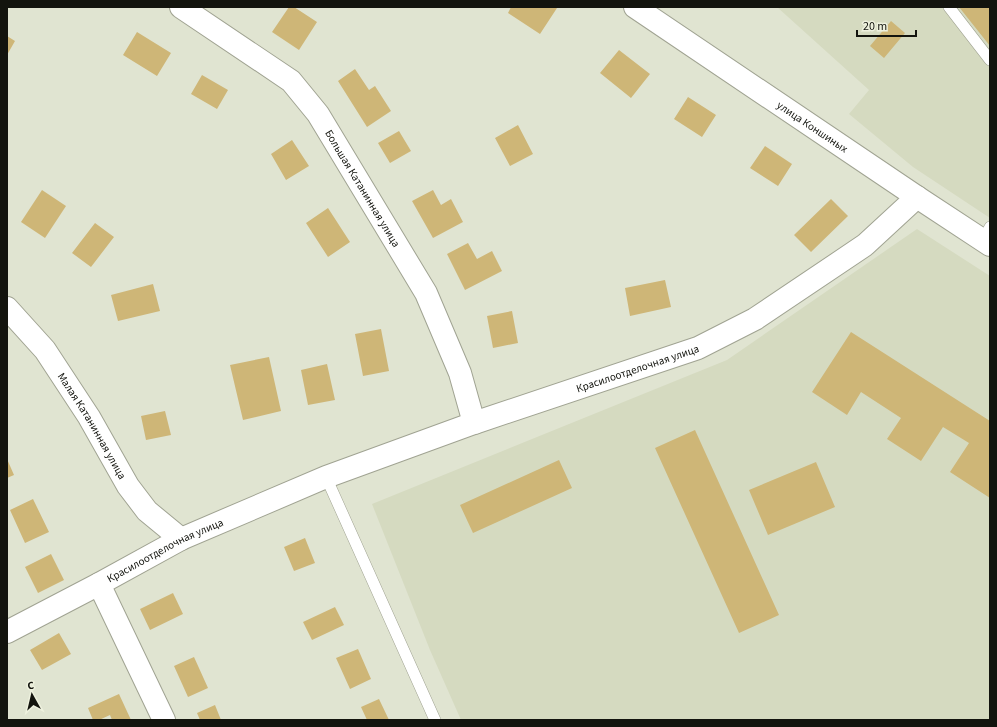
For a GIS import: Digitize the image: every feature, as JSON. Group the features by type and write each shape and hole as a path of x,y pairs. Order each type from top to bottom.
{"street":[{"name":"Большая Катанинная улица","path":"181,7 291,81 318,114 426,293 460,373 474,423"},
{"name":"улица Коншиных","path":"636,7 917,197 988,237"},
{"name":"Красилоотделочная улица","path":"7,632 181,539 326,477 474,423 698,348 755,319 865,245 917,197"},
{"name":"Малая Катанинная улица","path":"7,308 45,350 89,417 128,486 147,511 181,539"},
{"path":"99,584 164,720"}],"lane":[{"path":"949,7 990,60"},
{"path":"326,477 435,720"}],"shaded area":[{"path":"777,7 990,7 990,218 913,167 849,114 869,90"},
{"path":"917,229 990,276 990,720 461,720 430,650 372,504 727,360"}],"building":[{"path":"289,7 294,7 317,22 299,50 272,32"},
{"path":"511,7 557,8 540,34 508,13"},
{"path":"959,7 990,7 990,46"},
{"path":"891,21 905,33 884,58 870,46"},
{"path":"137,32 171,53 157,76 123,55"},
{"path":"7,36 15,41 7,55"},
{"path":"619,50 650,74 631,98 600,73"},
{"path":"355,69 369,90 375,86 391,111 367,127 338,81"},
{"path":"202,75 228,90 217,109 191,94"},
{"path":"688,97 716,115 702,137 674,119"},
{"path":"518,125 533,154 510,166 495,138"},
{"path":"399,131 411,151 390,163 378,143"},
{"path":"292,140 309,166 286,180 271,154"},
{"path":"765,146 792,164 778,186 750,168"},
{"path":"42,190 66,206 45,238 21,222"},
{"path":"433,190 441,205 451,199 463,222 433,238 412,201"},
{"path":"831,199 848,216 811,252 794,235"},
{"path":"328,208 350,242 328,257 306,223"},
{"path":"95,223 114,237 91,267 72,253"},
{"path":"468,243 477,259 492,251 502,271 465,290 447,254"},
{"path":"665,280 671,307 630,316 625,288"},
{"path":"153,284 160,311 118,321 111,295"},
{"path":"512,311 518,343 493,348 487,316"},
{"path":"381,329 389,371 363,376 355,334"},
{"path":"851,332 990,421 990,498 950,472 969,443 943,427 921,461 887,439 901,418 861,392 847,415 812,392"},
{"path":"269,357 281,411 243,420 230,365"},
{"path":"327,364 335,400 308,405 301,370"},
{"path":"165,411 171,435 146,440 141,416"},
{"path":"695,430 779,615 739,633 655,448"},
{"path":"7,459 14,475 7,478"},
{"path":"559,460 572,488 473,533 460,505"},
{"path":"816,462 835,507 768,535 749,490"},
{"path":"33,499 49,532 25,543 10,510"},
{"path":"305,538 315,563 294,571 284,547"},
{"path":"51,554 64,580 38,593 25,567"},
{"path":"173,593 183,614 150,630 140,609"},
{"path":"335,607 344,625 312,640 303,622"},
{"path":"59,633 71,654 42,670 30,650"},
{"path":"358,649 371,679 350,689 336,658"},
{"path":"194,657 208,688 188,697 174,666"},
{"path":"119,694 131,720 112,720 110,715 99,720 93,720 88,708"},
{"path":"379,699 389,720 367,720 361,707"},
{"path":"215,705 221,720 200,720 197,713"}]}
